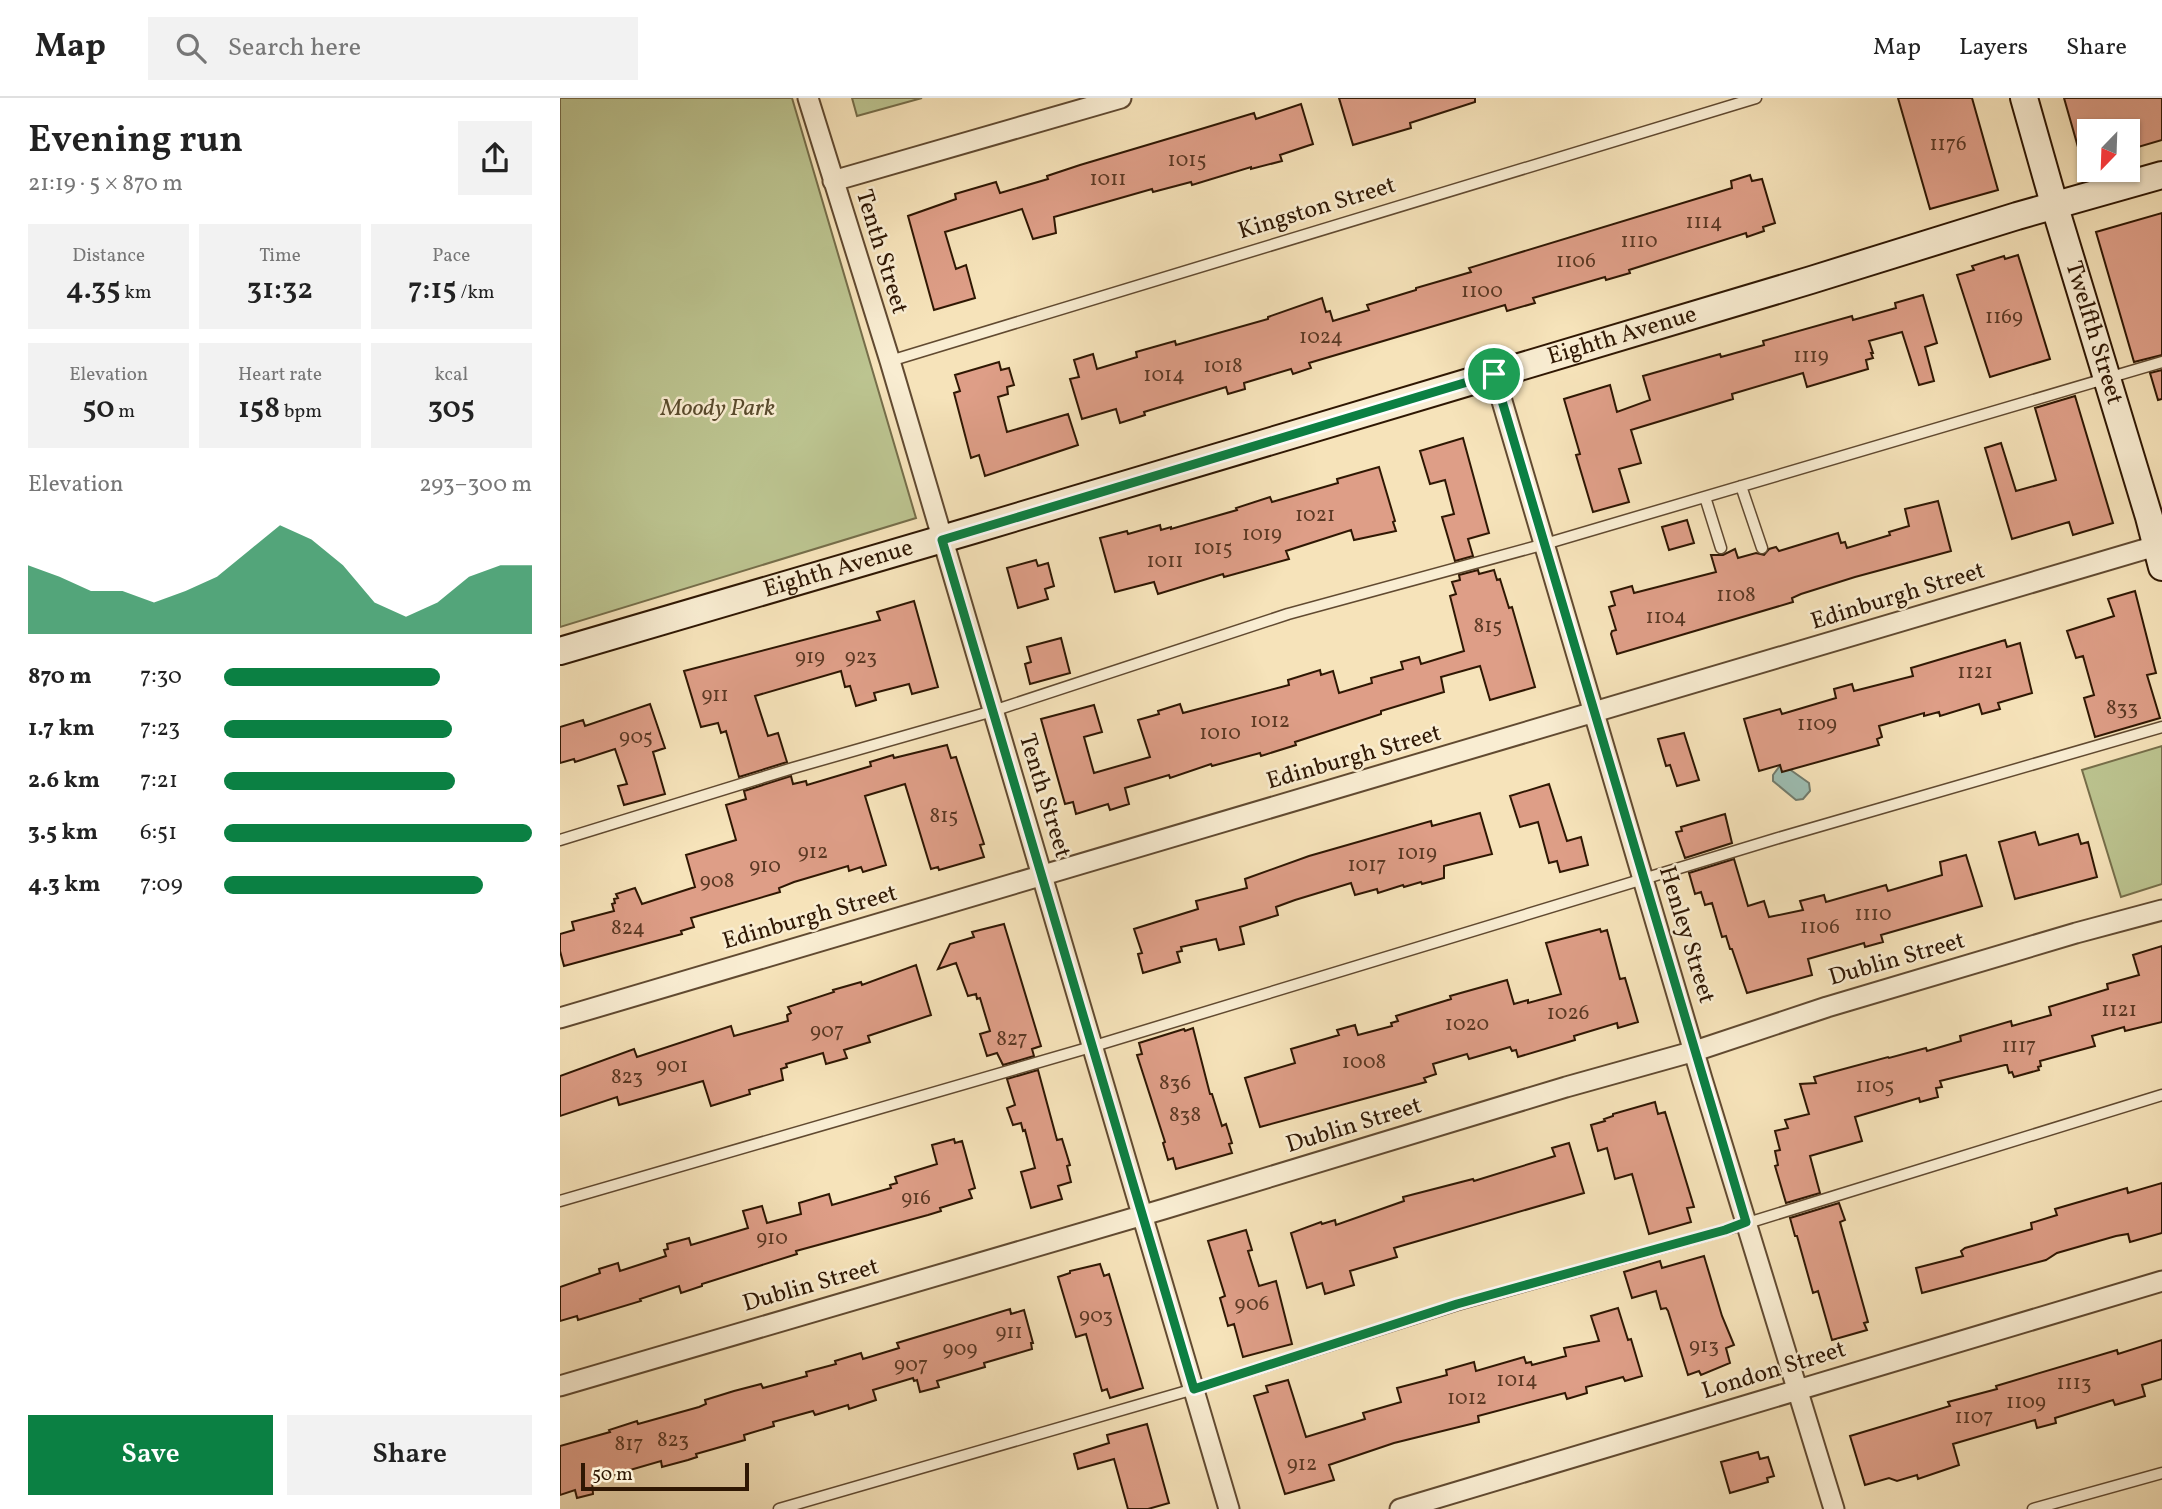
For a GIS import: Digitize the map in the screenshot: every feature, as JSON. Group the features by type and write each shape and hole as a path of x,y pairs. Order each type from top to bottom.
{"street":[{"name":"Tenth Street","path":"808,98 890,360 1229,1509"},
{"path":"833,181 1121,98"},
{"name":"Twelfth Street","path":"2024,98 2054,207 2160,552"},
{"name":"Eighth Avenue","path":"560,651 942,540 2162,175"},
{"name":"Henley Street","path":"1494,374 1643,879 1834,1509"},
{"name":"Edinburgh Street","path":"560,1018 1594,712 2160,552"},
{"name":"Dublin Street","path":"560,1386 1566,1087 1695,1052 1827,1007 2162,910"},
{"name":"London Street","path":"1400,1509 1797,1388 2162,1281"}],"lane":[{"name":"Kingston Street","path":"890,360 1756,98"},
{"path":"560,840 793,768 993,711 1288,614 1545,544 2162,362"},
{"path":"1741,486 1762,548"},
{"path":"1705,497 1721,548"},
{"path":"560,1201 1091,1047 1643,879 2162,727"},
{"path":"779,1509 1194,1389 1457,1304 1711,1234 2162,1096"},
{"path":"2033,1509 2162,1473"}],"green space":[{"name":"Moody Park","path":"560,98 792,98 916,518 560,627"},
{"path":"852,98 922,98 857,116"},
{"path":"2162,746 2162,884 2121,897 2082,770"}],"water":[{"path":"1785,766 1809,783 1810,791 1803,799 1796,800 1773,781 1773,775 1779,767"}],"building":[{"path":"1339,98 1475,98 1475,102 1410,123 1411,128 1353,145"},
{"path":"1898,98 1972,98 1998,190 1930,209"},
{"path":"2064,98 2162,98 2162,140 2140,146 2140,119 2077,119 2077,144"},
{"path":"1301,104 1313,144 1280,155 1282,161 1251,167 1192,185 1191,182 1153,192 1152,189 1054,217 1056,233 1033,239 1022,209 945,232 956,269 966,265 975,298 934,310 908,216 956,199 955,194 996,182 1000,193 1048,179 1047,176 1080,165 1254,113 1256,119"},
{"path":"1750,175 1752,181 1762,179 1775,223 1763,227 1764,231 1747,237 1746,233 1629,270 1630,273 1606,280 1605,277 1533,298 1535,303 1507,311 1505,305 1309,363 1311,368 1293,374 1291,369 1244,383 1245,389 1228,394 1226,387 1144,412 1145,415 1120,423 1116,409 1082,419 1070,379 1079,377 1074,360 1093,354 1097,369 1137,357 1136,352 1175,341 1176,345 1268,319 1322,298 1326,312 1330,311 1333,321 1369,310 1367,305 1471,272 1469,268 1732,188 1731,181"},
{"path":"2162,213 2162,355 2134,362 2096,232"},
{"path":"2018,255 2050,359 1990,377 1957,275 1974,270 1972,266 2004,256 2005,259"},
{"path":"1923,295 1937,343 1925,347 1934,381 1919,385 1902,332 1869,341 1873,358 1866,360 1868,369 1807,387 1803,373 1732,394 1733,399 1631,430 1641,463 1619,469 1629,502 1593,512 1576,455 1580,454 1564,399 1610,385 1617,412 1650,400 1643,376 1720,354 1721,357 1764,345 1763,341 1852,316 1853,320 1896,308 1895,303"},
{"path":"999,362 1001,370 1009,368 1014,385 1007,387 1008,394 998,397 1007,432 1068,414 1078,445 985,476 979,455 971,458 954,393 960,391 955,375"},
{"path":"2162,370 2162,399 2158,400 2150,373"},
{"path":"2075,396 2113,523 2073,535 2069,522 2012,539 1985,448 2001,443 2016,491 2056,480 2035,408"},
{"path":"1463,438 1489,533 1468,539 1473,556 1455,561 1442,517 1454,514 1445,480 1430,484 1420,451"},
{"path":"1379,467 1396,531 1354,540 1351,530 1286,551 1289,559 1224,577 1223,574 1158,594 1154,582 1115,592 1100,538 1160,525 1161,530 1171,529 1237,510 1236,508 1270,497 1272,502 1338,483 1337,479"},
{"path":"1938,501 1951,551 1855,577 1801,594 1792,598 1793,602 1617,654 1611,634 1616,630 1609,607 1615,605 1611,592 1632,586 1634,593 1716,572 1711,555 1723,555 1735,549 1738,558 1756,553 1764,555 1769,549 1776,547 1779,551 1838,533 1841,543 1845,542 1847,548 1890,535 1889,532 1909,526 1905,509"},
{"path":"1687,520 1694,543 1669,550 1662,527"},
{"path":"1036,560 1038,566 1048,563 1054,586 1045,589 1048,599 1018,608 1007,568"},
{"path":"1478,570 1479,574 1494,570 1497,580 1500,579 1509,608 1512,607 1535,687 1490,700 1480,666 1441,677 1444,692 1381,711 1381,714 1295,742 1296,745 1261,756 1260,753 1212,766 1211,764 1170,778 1169,775 1125,788 1129,804 1110,810 1108,804 1076,814 1073,802 1065,804 1041,719 1094,705 1102,732 1084,737 1094,773 1150,757 1138,720 1159,714 1158,711 1180,704 1183,713 1289,685 1288,680 1320,670 1321,675 1333,671 1339,693 1372,683 1371,678 1403,669 1401,662 1419,657 1421,664 1464,651 1450,596 1456,594 1452,582 1460,580 1459,575"},
{"path":"2135,591 2156,673 2147,675 2160,718 2095,737 2084,698 2094,695 2083,656 2076,658 2067,631 2114,616 2108,599"},
{"path":"914,601 938,687 912,694 909,684 874,693 876,700 856,706 850,686 845,687 841,671 755,696 768,736 778,733 787,762 739,777 726,731 721,733 718,723 701,727 684,671 880,620 877,612"},
{"path":"1061,638 1070,673 1030,684 1025,664 1031,662 1027,647"},
{"path":"2005,640 2007,647 2020,643 2032,693 1998,703 2000,709 1982,714 1979,704 1940,716 1939,712 1924,716 1924,713 1879,726 1882,737 1877,739 1879,745 1782,772 1780,765 1759,771 1744,719 1780,709 1782,714 1836,698 1834,689 1852,684 1854,691 1913,676 1911,668"},
{"path":"650,704 665,748 653,752 665,794 624,805 618,786 627,784 615,749 575,762 574,759 560,763 560,727 583,720 585,726"},
{"path":"1684,733 1699,780 1677,786 1670,765 1666,766 1658,739"},
{"path":"947,745 951,758 956,757 984,844 980,845 984,857 939,870 938,867 931,869 905,784 865,796 886,865 863,872 861,867 849,871 848,866 794,882 779,888 780,892 691,918 694,927 681,931 682,934 564,966 560,951 560,934 574,930 572,922 614,911 612,904 615,903 614,899 618,898 616,894 635,888 642,904 695,887 686,855 736,840 726,805 746,799 744,791 791,776 793,784 806,781 807,785 871,766 870,762 893,755 894,758"},
{"path":"1549,784 1567,841 1581,837 1588,865 1560,872 1557,861 1549,863 1538,822 1520,827 1510,796"},
{"path":"1480,813 1492,854 1444,866 1444,878 1422,884 1403,885 1378,893 1377,889 1355,895 1351,883 1295,900 1276,907 1278,915 1240,927 1244,944 1219,950 1216,939 1181,947 1182,951 1177,952 1180,962 1143,973 1138,954 1142,953 1134,929 1198,909 1196,901 1247,888 1245,879 1309,856 1431,821 1432,826"},
{"path":"1725,814 1732,843 1685,858 1676,832 1682,831 1681,827"},
{"path":"2035,832 2039,845 2078,834 2081,844 2088,842 2097,877 2015,899 1999,842"},
{"path":"1966,855 1982,906 1881,935 1883,942 1865,947 1864,943 1808,959 1812,975 1747,993 1732,949 1726,936 1722,937 1712,903 1705,905 1701,892 1695,894 1689,873 1734,859 1748,906 1764,901 1769,917 1803,910 1800,901 1824,895 1826,902 1886,885 1888,891 1942,875 1940,862"},
{"path":"1004,924 1041,1046 1032,1049 1034,1056 1003,1065 997,1053 987,1056 980,1034 990,1031 980,998 977,999 976,994 968,996 956,963 938,969 950,944 974,937 972,932"},
{"path":"1600,929 1601,932 1607,930 1620,979 1625,978 1638,1022 1618,1028 1617,1023 1574,1036 1575,1040 1518,1057 1516,1050 1512,1051 1510,1047 1469,1059 1467,1054 1433,1064 1436,1074 1424,1078 1426,1082 1260,1127 1245,1078 1295,1063 1291,1049 1339,1035 1337,1030 1355,1025 1358,1035 1392,1026 1391,1023 1398,1021 1396,1016 1451,999 1450,996 1507,980 1514,1004 1561,994 1546,943"},
{"path":"2162,946 2162,1022 2125,1031 2124,1027 2092,1036 2095,1046 2040,1061 2039,1070 2014,1077 2005,1065 1940,1081 1942,1087 1936,1088 1938,1097 1920,1102 1919,1098 1855,1117 1862,1141 1810,1156 1820,1193 1786,1203 1775,1166 1778,1165 1775,1151 1780,1150 1775,1131 1788,1128 1785,1120 1809,1114 1800,1084 1816,1083 1814,1077 1888,1057 1926,1048 1927,1051 1961,1041 1960,1036 2011,1021 2012,1026 2051,1015 2049,1007 2108,989 2107,984 2139,975 2133,955"},
{"path":"916,965 931,1015 868,1036 870,1042 844,1050 847,1058 826,1064 823,1053 786,1064 787,1067 781,1069 783,1080 749,1090 750,1094 711,1106 703,1081 619,1105 617,1097 560,1116 560,1076 634,1049 637,1057 731,1026 734,1036 788,1021 787,1015 791,1013 788,1007 834,992 833,990 861,982 862,985"},
{"path":"1193,1028 1210,1094 1222,1126 1226,1124 1232,1153 1176,1169 1173,1158 1168,1160 1163,1143 1165,1142 1137,1055 1142,1054 1139,1043"},
{"path":"1038,1070 1057,1140 1062,1139 1070,1165 1067,1166 1071,1182 1058,1186 1062,1199 1031,1208 1021,1172 1035,1168 1025,1130 1023,1131 1021,1123 1013,1125 1007,1108 1015,1105 1007,1079"},
{"path":"1655,1102 1658,1114 1665,1112 1694,1207 1687,1208 1691,1222 1649,1234 1632,1174 1615,1179 1607,1148 1598,1151 1591,1125 1605,1121 1604,1119 1613,1114"},
{"path":"954,1139 955,1143 962,1141 975,1188 969,1190 972,1198 940,1208 941,1211 928,1215 796,1251 797,1254 681,1293 679,1286 578,1320 577,1316 560,1321 560,1287 600,1273 599,1269 618,1263 620,1271 666,1256 664,1250 668,1249 667,1244 689,1238 691,1245 748,1228 743,1211 762,1206 767,1223 801,1214 799,1203 829,1194 832,1205 891,1188 890,1185 897,1183 895,1177 937,1164 932,1145"},
{"path":"1569,1143 1584,1193 1394,1248 1397,1257 1350,1271 1354,1285 1325,1294 1322,1283 1307,1288 1291,1233 1321,1222 1322,1224 1335,1220 1336,1225 1404,1201 1403,1197 1473,1179 1474,1181 1555,1156 1552,1148"},
{"path":"2162,1183 2162,1233 2130,1242 2128,1234 2116,1236 2057,1253 2046,1260 1922,1293 1916,1268 1963,1256 1961,1251 1965,1248 2032,1229 2031,1223 2057,1215 2055,1209 2127,1188 2128,1193"},
{"path":"1839,1203 1845,1220 1840,1222 1868,1322 1864,1323 1867,1330 1832,1340 1818,1291 1813,1293 1790,1218"},
{"path":"1246,1230 1252,1250 1248,1251 1259,1286 1276,1281 1292,1344 1243,1357 1234,1324 1228,1326 1220,1298 1225,1296 1208,1241"},
{"path":"1704,1256 1722,1316 1734,1345 1726,1348 1730,1363 1701,1375 1699,1371 1688,1375 1668,1311 1666,1308 1661,1309 1656,1291 1632,1298 1624,1272 1660,1261 1662,1268"},
{"path":"1100,1264 1104,1276 1109,1274 1143,1388 1110,1398 1107,1389 1102,1391 1086,1334 1076,1337 1058,1277 1070,1271"},
{"path":"1618,1308 1642,1376 1625,1381 1623,1377 1586,1387 1587,1393 1567,1399 1565,1393 1478,1416 1479,1422 1394,1443 1329,1465 1334,1480 1285,1494 1254,1396 1268,1392 1266,1386 1288,1380 1306,1437 1365,1419 1363,1413 1401,1402 1397,1388 1447,1375 1446,1370 1474,1362 1476,1371 1524,1357 1526,1363 1531,1362 1532,1365 1566,1356 1564,1348 1599,1341 1591,1316"},
{"path":"1010,1309 1011,1314 1024,1310 1033,1343 1032,1349 937,1381 939,1387 920,1392 917,1380 914,1381 913,1378 873,1390 876,1400 849,1409 848,1405 815,1415 813,1411 773,1422 774,1426 744,1435 745,1440 696,1454 697,1457 688,1460 662,1467 661,1461 592,1481 593,1494 577,1498 575,1490 560,1495 560,1446 610,1432 609,1430 637,1421 638,1424 699,1407 706,1404 705,1400 734,1391 761,1384 763,1388 807,1376 806,1372 836,1364 835,1361 861,1353 863,1359 899,1348 897,1343"},
{"path":"2162,1340 2162,1379 2142,1385 2145,1396 2115,1405 2113,1400 2055,1418 2056,1423 2037,1428 2035,1420 1953,1444 1959,1465 1918,1479 1917,1475 1897,1481 1889,1478 1865,1485 1850,1436 1950,1406 1948,1402 1997,1389 1996,1386 2117,1350 2118,1354"},
{"path":"1147,1424 1169,1503 1148,1509 1128,1509 1114,1459 1078,1469 1074,1454 1109,1443 1107,1435"},
{"path":"1758,1452 1760,1459 1768,1457 1774,1476 1767,1478 1768,1482 1730,1493 1721,1462"}],"route":[{"path":"1494,374 1746,1222 1457,1304 1194,1389 942,540 1494,374"}]}
